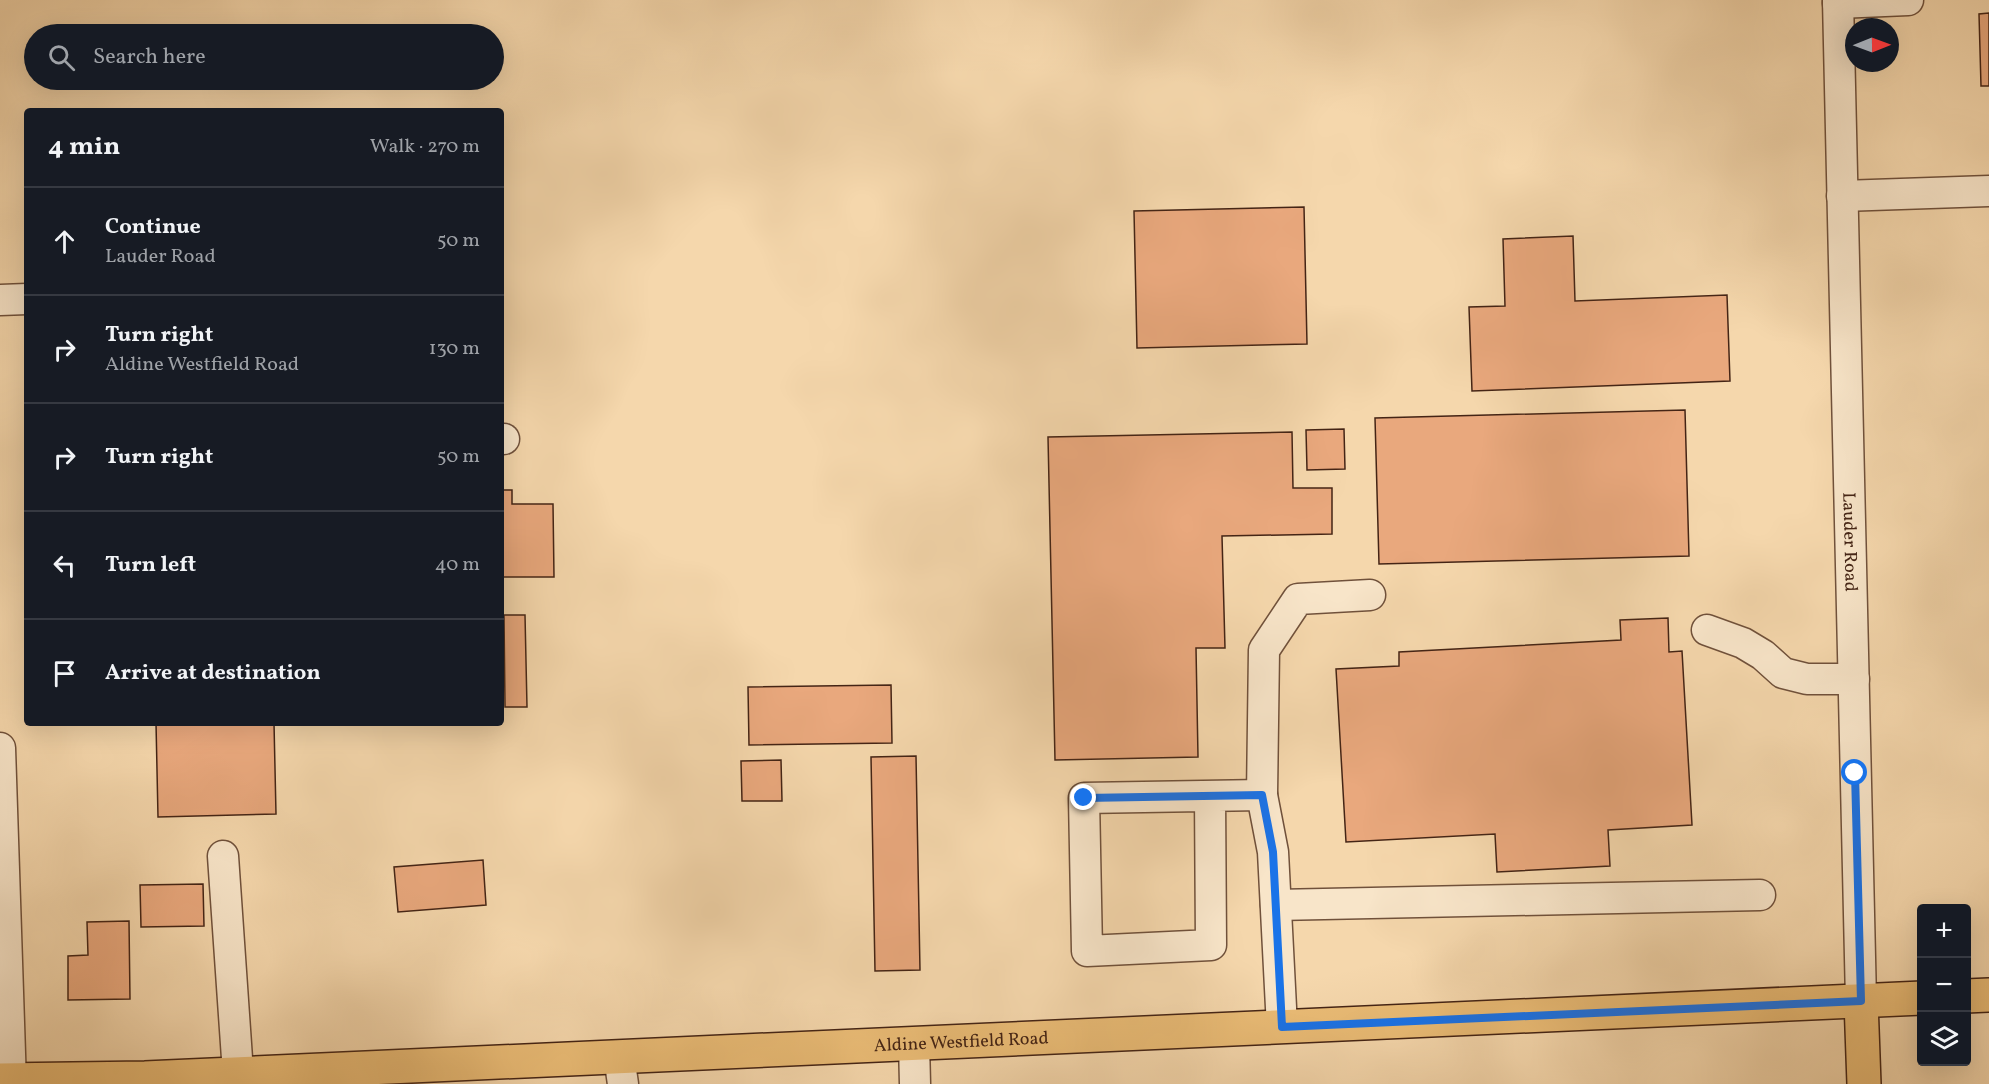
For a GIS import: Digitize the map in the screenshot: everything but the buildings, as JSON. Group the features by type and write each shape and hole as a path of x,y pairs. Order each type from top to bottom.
{"main road":[{"path":"1971,996 1989,994"},
{"name":"Aldine Westfield Road","path":"7,1081 145,1081 238,1073 621,1070 914,1043 1917,998"},
{"name":"Lauder Road","path":"1861,1001 1864,1084"}],"street":[{"path":"1838,2 1908,0"},
{"name":"Lauder Road","path":"1838,2 1861,1001"},
{"path":"1842,196 1989,191"},
{"path":"0,300 24,299"},
{"path":"1282,1027 1273,852 1262,795 1264,650 1298,599 1370,595"},
{"path":"1707,630 1743,643 1763,655 1783,673 1807,679 1854,679"},
{"path":"0,748 7,1081"},
{"path":"1210,796 1211,945 1087,951 1084,798 1262,795"},
{"path":"223,856 238,1073"},
{"path":"1276,905 1760,895"},
{"path":"914,1043 915,1084"}],"route":[{"path":"1084,798 1262,795 1273,852 1282,1027 1861,1001 1855,773"}]}
